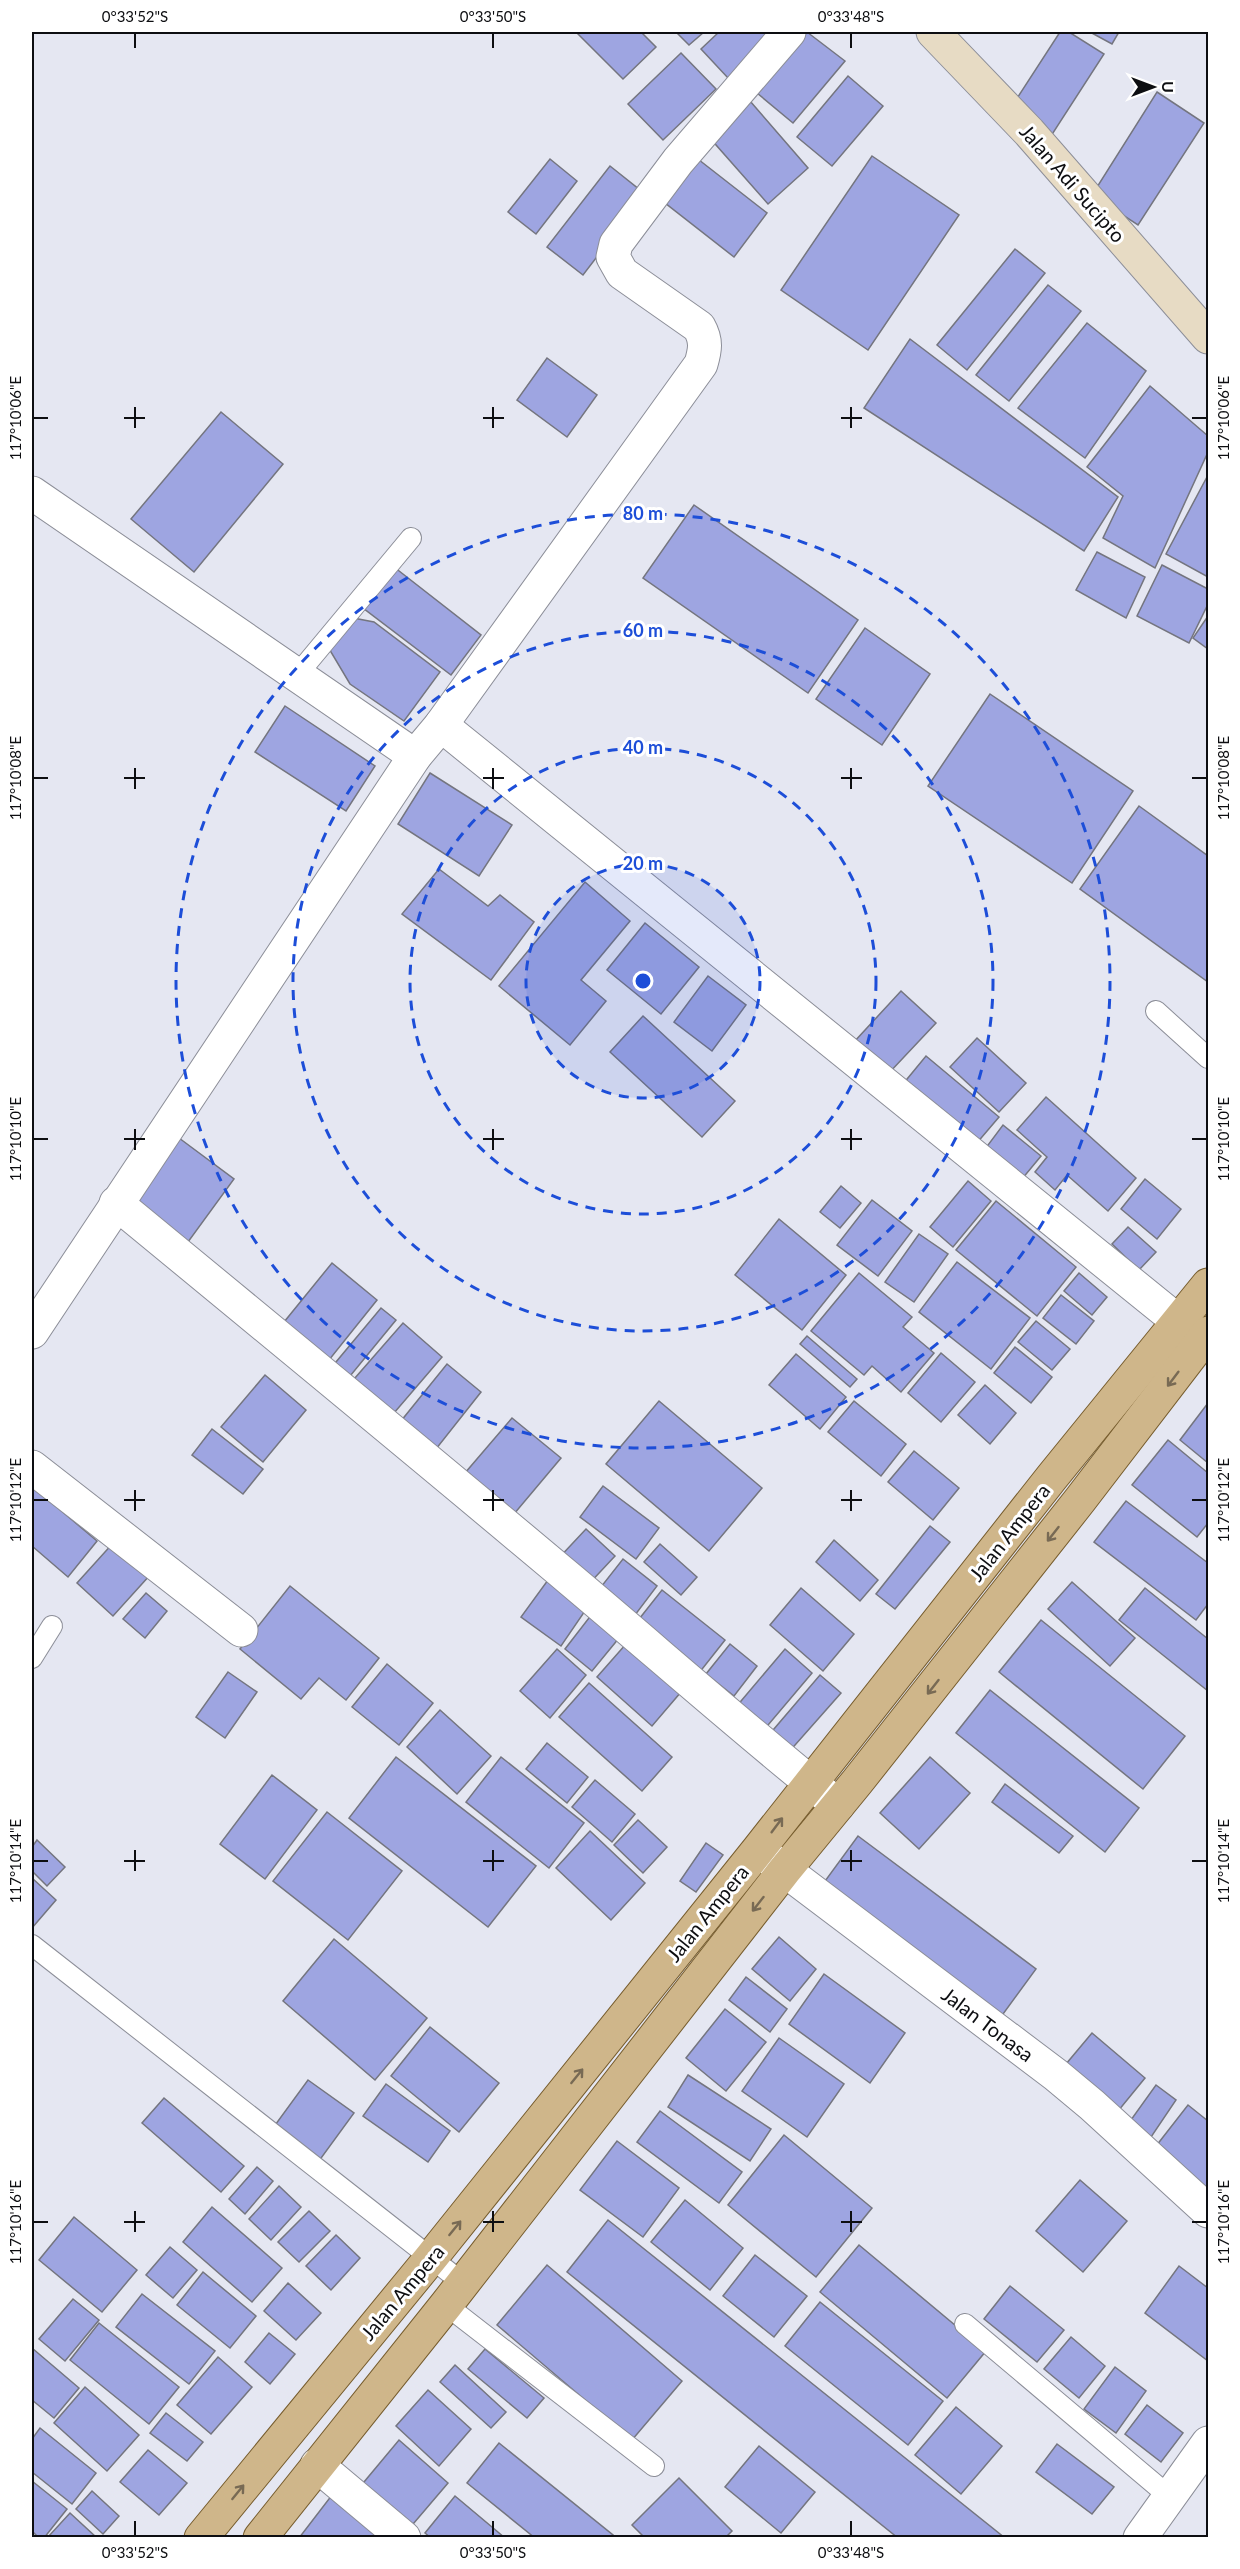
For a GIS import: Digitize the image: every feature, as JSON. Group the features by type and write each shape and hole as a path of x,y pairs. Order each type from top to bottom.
{"main road":[{"name":"Jalan Ampera","path":"260,2538 454,2294 784,1871 1073,1509 1199,1335 1209,1285"},
{"name":"Jalan Ampera","path":"201,2538 430,2259 810,1783 1199,1335"}],"street":[{"path":"32,1332 415,756 441,725 701,364 705,350 705,337 699,327 622,273 613,257 616,244 678,161 789,32"},
{"name":"Jalan Adi Sucipto","path":"933,32 1029,132 1209,337"},
{"path":"32,493 415,756"},
{"path":"441,725 803,1021 1199,1335"},
{"path":"116,1203 482,1505 838,1805"},
{"path":"32,1467 241,1630"},
{"name":"Jalan Tonasa","path":"758,1850 1056,2075 1209,2211"},
{"path":"1140,2538 1209,2443"},
{"path":"317,2465 404,2538"}],"lane":[{"path":"297,675 411,538"},
{"path":"1155,1011 1209,1058"},
{"path":"32,1659 52,1626"},
{"path":"32,1945 430,2259 454,2294 654,2466"},
{"path":"965,2324 1170,2497"}],"building":[{"path":"576,32 641,32 656,47 623,79"},
{"path":"676,32 704,32 689,45"},
{"path":"719,32 776,32 728,78 701,49"},
{"path":"807,32 845,61 793,123 757,93"},
{"path":"1060,32 1069,32 1104,54 1051,136 1010,109"},
{"path":"1090,32 1119,32 1112,44"},
{"path":"681,53 716,89 663,140 628,104"},
{"path":"848,76 883,106 832,166 797,137"},
{"path":"1157,92 1204,123 1138,225 1092,195"},
{"path":"750,101 808,168 768,204 709,137"},
{"path":"694,156 767,213 734,257 660,199"},
{"path":"872,156 959,215 868,350 781,290"},
{"path":"550,159 577,181 536,234 508,212"},
{"path":"610,166 645,194 583,275 547,247"},
{"path":"1015,249 1045,273 967,370 937,345"},
{"path":"1048,285 1081,311 1009,401 976,375"},
{"path":"1087,323 1146,371 1085,458 1018,408"},
{"path":"910,339 1118,497 1084,551 864,408"},
{"path":"547,358 597,395 567,437 517,400"},
{"path":"1150,386 1208,436 1208,452 1155,568 1103,538 1123,496 1087,467"},
{"path":"221,412 283,464 194,572 131,519"},
{"path":"1208,475 1208,577 1166,554"},
{"path":"694,505 858,620 808,693 643,578"},
{"path":"1097,552 1145,577 1126,618 1076,590"},
{"path":"1162,565 1208,589 1208,604 1189,643 1137,616"},
{"path":"394,567 481,635 451,675 363,608"},
{"path":"1208,616 1208,649 1193,638"},
{"path":"348,617 374,622 440,672 404,721 350,684 328,647"},
{"path":"865,628 930,674 882,745 816,699"},
{"path":"990,694 1133,791 1072,883 928,786"},
{"path":"285,706 375,766 346,811 255,752"},
{"path":"430,773 512,825 479,876 398,824"},
{"path":"1139,806 1208,856 1208,982 1080,889"},
{"path":"439,869 488,906 500,895 534,922 491,980 402,914"},
{"path":"585,882 630,921 581,980 606,1001 570,1045 499,986"},
{"path":"645,923 699,967 661,1014 607,970"},
{"path":"708,976 746,1005 712,1051 674,1022"},
{"path":"901,991 936,1023 888,1074 854,1042"},
{"path":"643,1016 735,1101 702,1137 610,1052"},
{"path":"977,1038 1026,1083 999,1112 950,1067"},
{"path":"926,1056 999,1117 976,1144 903,1084"},
{"path":"1046,1097 1136,1178 1108,1211 1067,1175 1055,1190 1035,1172 1047,1157 1017,1130"},
{"path":"1003,1125 1041,1156 1022,1179 985,1149"},
{"path":"179,1138 234,1179 188,1242 133,1202"},
{"path":"1145,1179 1181,1209 1157,1239 1121,1209"},
{"path":"968,1181 991,1201 953,1247 930,1227"},
{"path":"841,1186 861,1203 840,1228 820,1212"},
{"path":"872,1200 912,1231 878,1276 837,1245"},
{"path":"996,1201 1076,1267 1037,1316 956,1250"},
{"path":"779,1219 846,1275 802,1330 735,1275"},
{"path":"1128,1227 1156,1252 1139,1270 1112,1244"},
{"path":"919,1234 948,1254 914,1302 885,1282"},
{"path":"957,1262 1030,1318 991,1369 919,1312"},
{"path":"332,1263 377,1300 325,1365 280,1327"},
{"path":"859,1273 912,1317 903,1327 934,1353 901,1392 872,1366 864,1375 811,1331"},
{"path":"1079,1273 1107,1297 1092,1315 1064,1291"},
{"path":"1061,1295 1094,1321 1076,1344 1043,1318"},
{"path":"381,1308 396,1320 346,1381 331,1368"},
{"path":"1036,1321 1070,1349 1052,1370 1018,1342"},
{"path":"403,1323 442,1357 388,1420 348,1386"},
{"path":"807,1336 857,1379 850,1387 800,1344"},
{"path":"1015,1347 1052,1377 1031,1403 994,1373"},
{"path":"941,1353 975,1382 941,1422 908,1393"},
{"path":"796,1354 846,1397 820,1429 769,1385"},
{"path":"447,1364 481,1392 436,1449 401,1421"},
{"path":"265,1375 306,1410 263,1462 221,1427"},
{"path":"985,1385 1016,1413 990,1444 958,1415"},
{"path":"659,1401 762,1488 709,1551 606,1464"},
{"path":"854,1401 906,1444 881,1476 828,1432"},
{"path":"1208,1403 1208,1463 1180,1440"},
{"path":"512,1418 561,1458 514,1514 465,1473"},
{"path":"212,1429 263,1469 243,1494 192,1455"},
{"path":"1168,1440 1208,1473 1208,1523 1197,1537 1132,1485"},
{"path":"914,1451 959,1488 933,1520 888,1482"},
{"path":"32,1486 97,1541 68,1577 32,1546"},
{"path":"603,1486 659,1528 636,1559 580,1517"},
{"path":"1126,1501 1208,1563 1208,1604 1196,1620 1094,1542"},
{"path":"930,1526 950,1542 895,1609 876,1594"},
{"path":"586,1529 615,1556 586,1587 557,1560"},
{"path":"834,1540 878,1580 860,1601 816,1562"},
{"path":"114,1542 150,1575 113,1616 77,1583"},
{"path":"660,1544 697,1577 681,1595 644,1562"},
{"path":"623,1559 657,1586 632,1619 597,1592"},
{"path":"548,1580 587,1608 561,1646 521,1617"},
{"path":"1072,1582 1135,1638 1110,1666 1048,1609"},
{"path":"290,1586 379,1658 346,1700 319,1678 301,1699 240,1649"},
{"path":"801,1588 854,1634 823,1671 770,1625"},
{"path":"1145,1588 1208,1639 1208,1691 1119,1620"},
{"path":"662,1590 725,1640 699,1673 636,1623"},
{"path":"146,1593 167,1611 145,1638 123,1619"},
{"path":"592,1614 619,1638 592,1671 565,1649"},
{"path":"1041,1620 1185,1736 1143,1789 999,1672"},
{"path":"626,1644 681,1692 652,1726 597,1677"},
{"path":"730,1644 757,1666 734,1696 706,1674"},
{"path":"557,1649 586,1675 550,1718 520,1691"},
{"path":"785,1649 812,1673 763,1731 736,1707"},
{"path":"387,1664 433,1703 399,1745 352,1707"},
{"path":"228,1672 257,1692 225,1738 196,1717"},
{"path":"820,1675 841,1693 788,1753 768,1736"},
{"path":"589,1683 672,1757 642,1791 559,1717"},
{"path":"990,1690 1139,1808 1105,1852 956,1733"},
{"path":"440,1710 491,1756 457,1794 407,1747"},
{"path":"547,1743 588,1777 567,1803 526,1769"},
{"path":"396,1757 536,1866 488,1927 349,1818"},
{"path":"501,1757 584,1823 549,1868 466,1802"},
{"path":"930,1757 970,1793 919,1849 880,1813"},
{"path":"272,1775 317,1810 265,1879 220,1844"},
{"path":"595,1780 635,1814 612,1842 572,1807"},
{"path":"1005,1784 1073,1836 1059,1853 992,1802"},
{"path":"327,1812 402,1871 348,1940 273,1881"},
{"path":"638,1820 667,1847 643,1873 614,1845"},
{"path":"590,1831 645,1883 611,1920 556,1868"},
{"path":"858,1836 1036,1969 995,2025 817,1892"},
{"path":"37,1840 65,1867 47,1886 32,1871 32,1847"},
{"path":"706,1843 723,1855 696,1892 680,1881"},
{"path":"32,1878 56,1900 32,1928"},
{"path":"779,1937 816,1969 790,2001 752,1969"},
{"path":"334,1939 427,2018 375,2080 283,2001"},
{"path":"824,1974 905,2033 870,2083 789,2024"},
{"path":"746,1977 787,2009 770,2032 729,2000"},
{"path":"725,2009 766,2042 726,2091 686,2058"},
{"path":"430,2027 499,2083 459,2132 391,2076"},
{"path":"1092,2033 1145,2078 1114,2116 1061,2070"},
{"path":"779,2038 844,2084 807,2137 742,2091"},
{"path":"688,2075 771,2129 750,2161 668,2107"},
{"path":"308,2080 354,2113 316,2165 270,2132"},
{"path":"386,2084 450,2131 428,2162 363,2116"},
{"path":"1156,2085 1176,2100 1145,2146 1123,2131"},
{"path":"164,2098 244,2166 221,2192 142,2123"},
{"path":"1188,2105 1208,2121 1208,2194 1153,2150"},
{"path":"660,2111 742,2172 719,2203 637,2142"},
{"path":"784,2135 872,2208 816,2277 728,2205"},
{"path":"617,2141 679,2188 643,2237 580,2190"},
{"path":"257,2167 273,2181 245,2214 229,2199"},
{"path":"1080,2180 1127,2221 1083,2272 1036,2231"},
{"path":"279,2186 301,2207 271,2240 249,2219"},
{"path":"685,2200 743,2248 710,2290 651,2242"},
{"path":"212,2207 282,2268 252,2302 183,2242"},
{"path":"309,2211 330,2231 299,2262 278,2242"},
{"path":"74,2217 137,2270 102,2312 39,2260"},
{"path":"608,2220 1005,2538 898,2538 567,2272"},
{"path":"336,2235 360,2258 331,2290 306,2266"},
{"path":"859,2245 986,2351 947,2398 820,2292"},
{"path":"170,2247 197,2270 173,2298 146,2275"},
{"path":"755,2255 807,2296 774,2337 723,2296"},
{"path":"547,2265 682,2381 632,2440 497,2325"},
{"path":"1179,2266 1208,2288 1208,2361 1145,2313"},
{"path":"203,2272 256,2316 230,2348 177,2305"},
{"path":"288,2283 321,2313 296,2340 264,2311"},
{"path":"1010,2286 1064,2330 1037,2362 984,2319"},
{"path":"142,2294 215,2351 189,2384 116,2327"},
{"path":"73,2299 99,2320 65,2361 39,2339"},
{"path":"820,2302 943,2401 908,2445 785,2346"},
{"path":"99,2323 179,2387 149,2424 70,2360"},
{"path":"269,2333 295,2354 270,2384 245,2362"},
{"path":"1071,2337 1105,2366 1079,2398 1044,2369"},
{"path":"32,2348 79,2388 54,2418 32,2400"},
{"path":"485,2349 544,2398 527,2418 468,2369"},
{"path":"218,2357 252,2387 211,2434 177,2405"},
{"path":"455,2365 506,2412 491,2428 440,2382"},
{"path":"1115,2367 1146,2391 1116,2433 1084,2409"},
{"path":"85,2387 139,2435 107,2471 54,2423"},
{"path":"428,2390 471,2429 439,2466 396,2426"},
{"path":"1147,2405 1183,2433 1161,2462 1125,2434"},
{"path":"956,2407 1002,2446 961,2494 915,2455"},
{"path":"166,2413 203,2442 187,2461 150,2433"},
{"path":"40,2428 96,2473 72,2504 32,2472 32,2439"},
{"path":"399,2440 448,2483 408,2530 359,2488"},
{"path":"499,2443 613,2535 611,2538 535,2538 467,2483"},
{"path":"1057,2444 1114,2487 1092,2514 1036,2472"},
{"path":"759,2446 815,2492 781,2533 725,2487"},
{"path":"148,2450 187,2483 159,2515 120,2482"},
{"path":"679,2478 732,2531 725,2538 645,2538 632,2525"},
{"path":"32,2481 67,2509 44,2538 39,2538 32,2531"},
{"path":"92,2491 119,2516 103,2534 76,2509"},
{"path":"332,2495 386,2538 299,2538"},
{"path":"455,2496 505,2538 431,2538 425,2533"},
{"path":"70,2513 97,2538 48,2537"}]}
